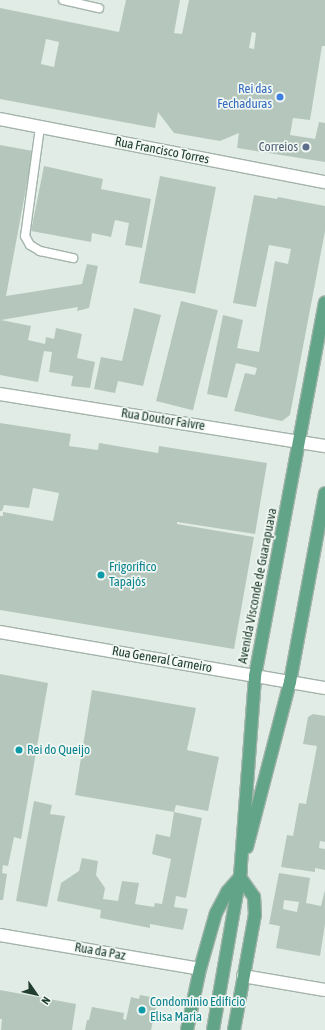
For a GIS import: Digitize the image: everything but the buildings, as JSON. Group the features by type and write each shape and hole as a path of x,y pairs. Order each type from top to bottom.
{"main road":[{"name":"Avenida Visconde de Guarapuava","path":"240,877 255,676 325,302"},
{"name":"Avenida Visconde de Guarapuava","path":"213,1030 240,877 290,682 325,493"},
{"path":"187,1030 200,969 216,913 227,892 240,877 254,896 256,915 243,976 234,1030"}],"street":[{"name":"Rua Francisco Torres","path":"0,119 325,182"},
{"name":"Rua Doutor Faivre","path":"0,394 325,446"},
{"name":"Rua General Carneiro","path":"0,632 325,688"},
{"name":"Rua da Paz","path":"0,935 200,969"},
{"path":"243,976 325,990"}],"lane":[{"path":"63,0 99,8"},
{"path":"40,127 25,236 30,245 40,251 74,258"}],"place":[{"name":"Rei das Fechaduras","path":"280,97"},
{"name":"Correios","path":"306,147"},
{"name":"Frigorífico Tapajós","path":"101,575"},
{"name":"Rei do Queijo","path":"19,750"},
{"name":"Condomínio Edifício Elisa Maria","path":"142,1010"}]}
